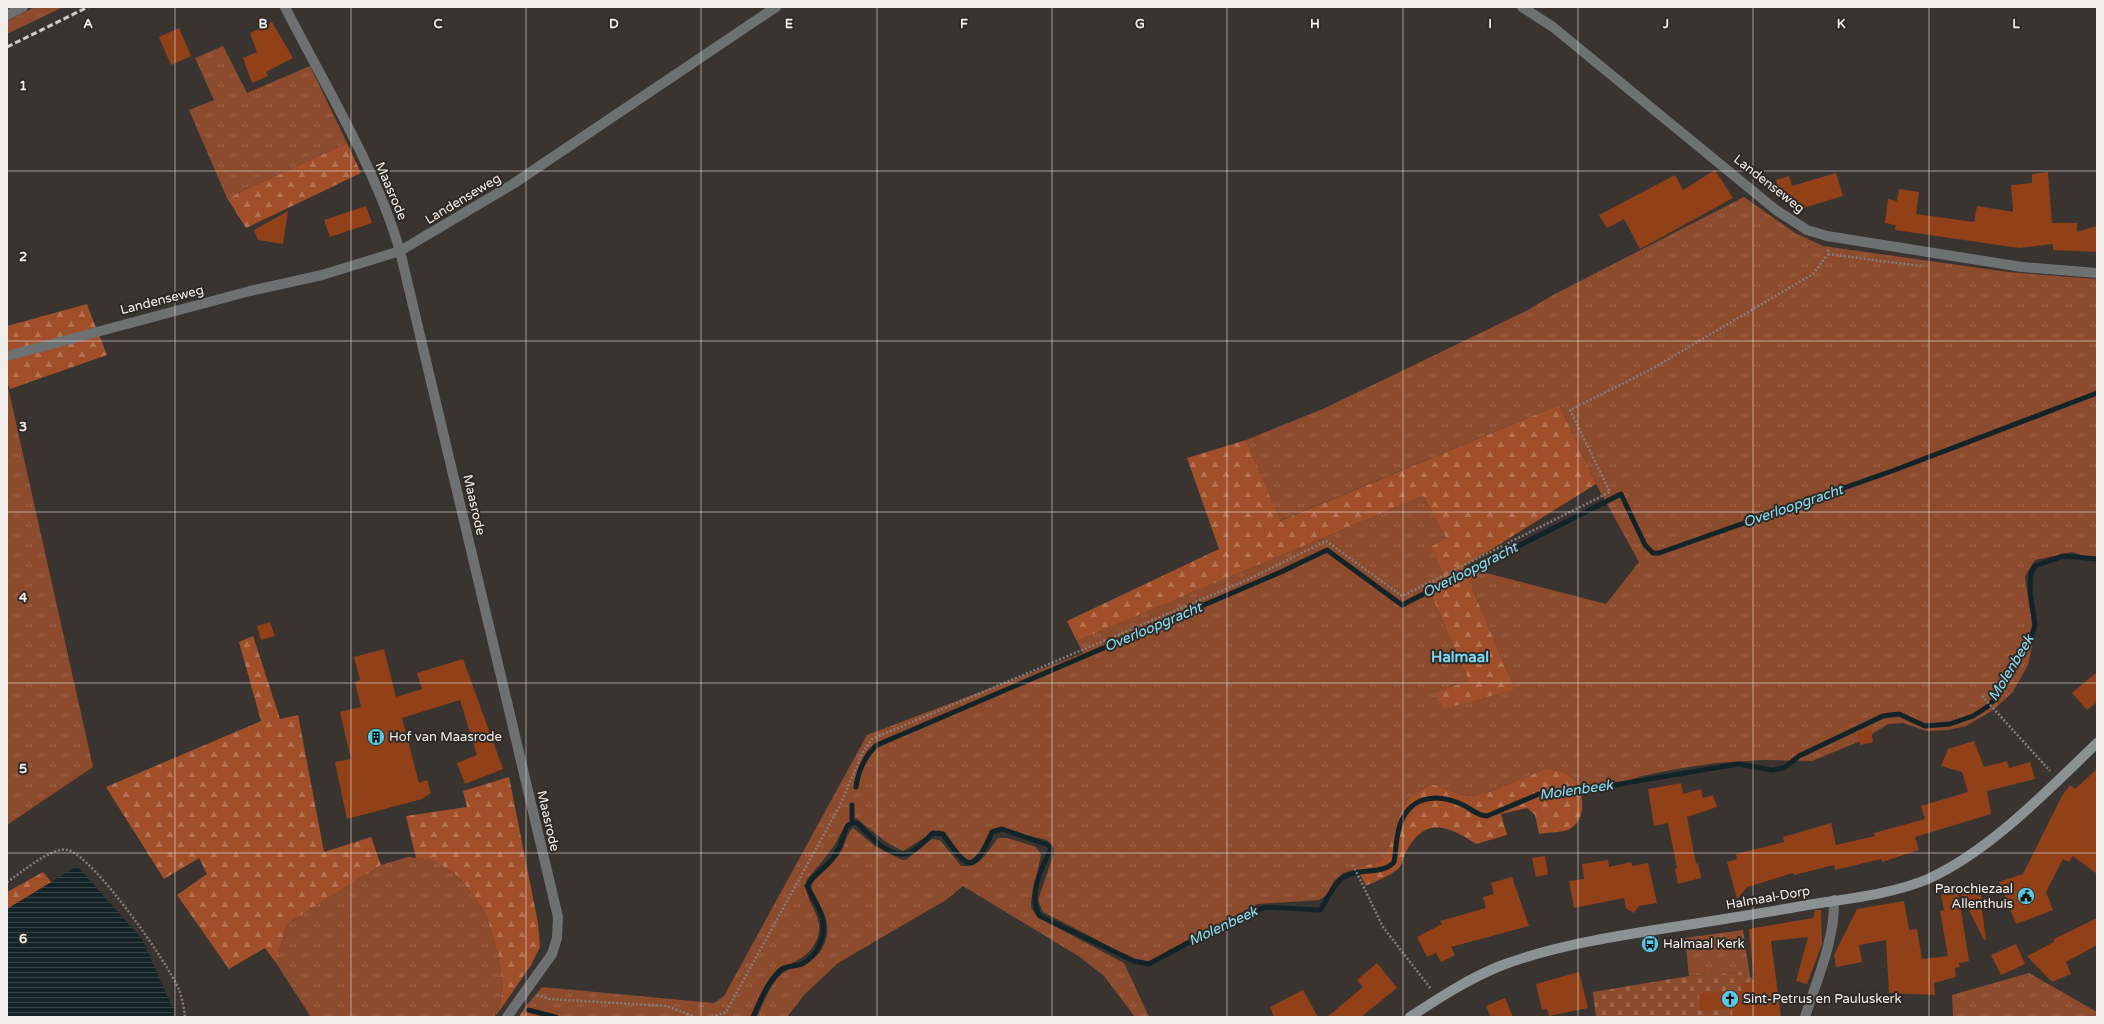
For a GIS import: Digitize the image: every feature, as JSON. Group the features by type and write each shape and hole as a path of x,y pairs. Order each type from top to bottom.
{"street":[{"path":"7,15 24,7"},
{"name":"Maasrode","path":"285,7 372,174 389,215 400,251 558,917 557,938 552,954 507,1017"},
{"name":"Landenseweg","path":"7,356 106,328 322,275 400,251 514,184 620,114 729,37 776,7"},
{"name":"Landenseweg","path":"1522,7 1553,27 1776,210 1807,230 1828,236 2022,267 2097,273"},
{"name":"Halmaal-Dorp","path":"1410,1017 1438,998 1498,967 1532,955 1581,943 1834,900 1906,886 1946,870 1986,844 2097,743"},
{"path":"1805,1017 1830,941 1835,920 1834,900"}],"path":[{"path":"712,1017 726,1012 840,805 863,752 872,740 1244,581 1326,541 1402,596 1610,492 1570,410 1648,371 1813,274 1828,254"},
{"path":"1982,696 1995,708 2058,780"},
{"path":"7,882 56,850 68,850 83,858 104,881 160,956 178,989 185,1017"},
{"path":"1353,865 1383,927 1438,998"},
{"path":"526,992 549,999 667,1006 695,1017"}],"green space":[{"path":"35,7 63,7 7,34 7,21"},
{"path":"223,46 247,93 310,66 347,143 227,198 189,110 214,100 195,58"},
{"path":"347,143 361,173 246,228 227,198"},
{"path":"1744,197 1795,233 1823,246 2008,272 2097,279 2097,559 2072,552 2035,560 2025,576 2034,637 2028,665 2012,693 1993,710 1966,726 1948,730 1926,731 1903,723 1888,724 1863,740 1812,761 1763,760 1716,763 1676,769 1642,776 1581,796 1569,776 1545,769 1492,791 1468,797 1432,784 1409,797 1397,821 1390,845 1381,861 1343,873 1334,881 1328,894 1319,900 1257,904 1148,964 1133,960 1043,912 1038,900 1054,853 1052,845 1047,840 998,829 993,832 980,851 967,862 960,856 939,830 903,851 886,842 856,818 845,827 833,847 807,879 807,892 818,918 819,925 818,937 813,947 802,958 791,964 782,966 776,971 768,983 751,1017 567,1017 551,1011 526,1006 542,987 714,1003 724,996 867,735 1083,653 1077,641 1423,496 1446,538 1444,574 1426,583 1469,681 1435,692 1515,689 1463,567 1606,604 1639,562 1596,484 1559,405 1279,521 1246,440 1325,408 1528,310 1553,295"},
{"path":"87,304 107,355 10,389 7,383 7,326"},
{"path":"7,383 93,767 7,825"},
{"path":"1559,405 1596,484 1463,567 1515,689 1444,709 1435,692 1469,681 1426,583 1444,574 1431,547 1446,538 1423,496 1077,641 1067,621 1219,549 1187,458 1246,440 1280,521"},
{"path":"253,636 280,719 298,715 324,852 371,837 381,865 287,924 276,963 265,948 229,969 177,895 207,874 199,858 164,879 106,787 261,721 239,642"},
{"path":"1545,769 1567,774 1574,781 1581,795 1582,811 1580,818 1570,829 1539,834 1535,815 1527,808 1501,814 1507,835 1476,844 1448,829 1431,828 1423,831 1415,838 1407,850 1399,868 1387,876 1366,886 1357,868 1381,861 1390,845 1397,821 1409,797 1432,784 1468,797 1492,791"},
{"path":"509,777 538,923 540,947 531,965 498,1013 503,987 498,956 486,913 458,876 433,860 416,858 406,816 467,807 463,791"},
{"path":"853,828 875,846 902,860 906,860 932,839 940,840 961,866 973,865 978,862 983,858 998,838 1007,838 1036,847 1041,855 1031,901 1031,908 1037,917 1124,963 1149,1017 1135,1017 1104,976 1080,957 963,886 946,900 838,963 805,994 787,1017 757,1017 769,991 781,974 816,957 823,947 827,935 827,925 822,908 814,895 812,884 820,872 839,855 848,834"},
{"path":"408,857 433,860 458,876 486,913 498,956 503,987 498,1013 493,1017 311,1017 276,963 287,924 381,865"},
{"path":"43,872 65,899 7,924 7,892"},
{"path":"1743,930 1750,976 1741,972 1689,976 1685,938"},
{"path":"1741,972 1750,976 1768,998 1763,1017 1596,1017 1593,992 1689,976"},
{"path":"2029,973 2097,1012 2097,1017 1953,1017 1952,995"},
{"path":"526,1006 551,1011 567,1017 519,1017"}],"shaded area":[{"path":"77,866 142,939 174,1011 173,1017 7,1017 7,909"}],"building":[{"path":"272,22 293,58 266,72 268,76 252,83 243,58 257,52 250,33"},
{"path":"179,28 191,56 171,65 159,37"},
{"path":"1715,170 1733,198 1640,249 1624,219 1607,228 1599,215 1675,175 1683,190"},
{"path":"2048,172 2052,223 2077,223 2077,232 2097,226 2097,252 2053,250 2053,244 2019,248 1895,230 1896,225 1885,223 1888,199 1897,201 1899,189 1919,192 1916,214 1974,222 1977,206 2013,212 2011,185 2032,183 2032,174"},
{"path":"1836,173 1843,196 1793,211 1790,200 1782,202 1776,180 1789,176 1792,186"},
{"path":"366,206 372,223 330,237 324,220"},
{"path":"288,211 283,244 258,240 254,230"},
{"path":"270,622 275,636 261,640 257,626"},
{"name":"Hof van Maasrode","path":"384,649 396,697 422,689 417,673 463,659 503,769 465,784 457,763 477,755 460,700 402,718 419,783 427,780 431,793 422,799 347,819 335,762 351,759 340,712 361,707 355,682 360,680 354,657"},
{"path":"2097,672 2097,702 2087,710 2072,693"},
{"path":"1871,729 1873,742 1860,745 1857,733"},
{"path":"1974,741 1984,767 2007,761 2009,768 2030,762 2035,779 1987,791 1991,814 1915,837 1919,850 1882,862 1881,859 1835,870 1834,865 1794,875 1793,873 1747,887 1737,899 1727,862 1737,859 1736,854 1784,842 1783,837 1831,823 1836,845 1875,836 1874,833 1925,819 1921,806 1968,792 1962,772 1941,766 1948,749"},
{"path":"2097,769 2097,874 2073,856 2069,862 2063,859 2046,892 2053,910 2016,924 1999,882 2023,874 2062,796 2070,785 2075,789"},
{"path":"1681,783 1683,794 1701,789 1703,798 1713,795 1717,807 1687,817 1696,864 1698,863 1701,878 1678,884 1675,869 1677,868 1668,823 1654,826 1648,789"},
{"path":"1545,856 1548,874 1536,877 1532,858"},
{"path":"1608,860 1609,867 1631,862 1632,866 1648,863 1657,903 1639,906 1634,913 1626,908 1624,898 1574,908 1569,881 1584,879 1582,864"},
{"path":"1512,877 1529,926 1451,947 1455,955 1441,962 1436,953 1427,957 1417,937 1442,924 1440,921 1486,908 1483,897 1494,894 1491,883"},
{"path":"1979,885 1983,905 1981,905 1986,939 1984,940 1959,890"},
{"path":"1958,891 1969,961 1959,963 1960,967 1955,968 1956,977 1934,983 1935,995 1889,993 1886,940 1859,945 1862,962 1836,967 1834,955 1857,909 1904,901 1909,930 1917,929 1922,959 1948,956 1940,911 1944,910 1941,894"},
{"path":"1815,910 1821,910 1822,944 1807,984 1796,981 1808,937 1771,941 1781,1017 1733,1017 1732,1009 1700,1011 1699,993 1741,991 1741,983 1754,982 1749,929 1813,918"},
{"path":"2097,918 2097,945 2066,962 2071,974 2052,982 2027,956 2054,942 2054,939"},
{"path":"2016,944 2025,964 2001,975 1991,955"},
{"path":"1377,963 1397,988 1361,1017 1327,1017 1363,987 1357,980"},
{"path":"1579,972 1588,1008 1549,1016 1547,1009 1542,1010 1536,984"},
{"path":"1303,990 1318,1017 1274,1017 1270,1007"},
{"path":"1505,998 1513,1017 1491,1017 1486,1006"}],"waterway":[{"name":"Overloopgracht","path":"856,787 858,776 863,764 877,745 1281,572 1327,550 1402,605 1621,494 1645,545 1653,553 1659,553 1892,471 2097,393"},
{"name":"Molenbeek","path":"753,1017 764,992 776,975 783,968 802,964 813,956 817,950 822,937 822,917 807,886 833,858 847,826 852,823 857,823 874,840 887,850 901,854 912,852 933,833 943,834 958,854 969,863 980,856 992,832 1002,829 1048,845 1051,849 1043,865 1035,891 1036,908 1040,916 1134,961 1149,964 1193,940 1265,907 1320,910 1336,884 1345,876 1360,872 1383,869 1394,862 1398,832 1403,817 1416,803 1424,800 1433,798 1453,801 1477,814 1487,816 1539,794 1567,793 1738,764 1772,770 1784,768 1799,756 1883,716 1899,714 1925,726 1950,724 1973,716 1987,707 1998,696 2011,666 2030,640 2035,625 2030,591 2031,573 2035,566 2063,556 2097,559"},
{"name":"Overloopgracht","path":"852,805 852,823"},
{"name":"Molenbeek","path":"528,1010 556,1017"}],"railway":[{"path":"7,47 88,7"}],"place":[{"name":"Hof van Maasrode","path":"376,737"},
{"name":"Parochiezaal Allenthuis","path":"2026,896"},
{"name":"Halmaal Kerk","path":"1650,944"},
{"name":"Sint-Petrus en Pauluskerk","path":"1730,999"}],"district":[{"name":"Halmaal","path":"1460,657"}]}
